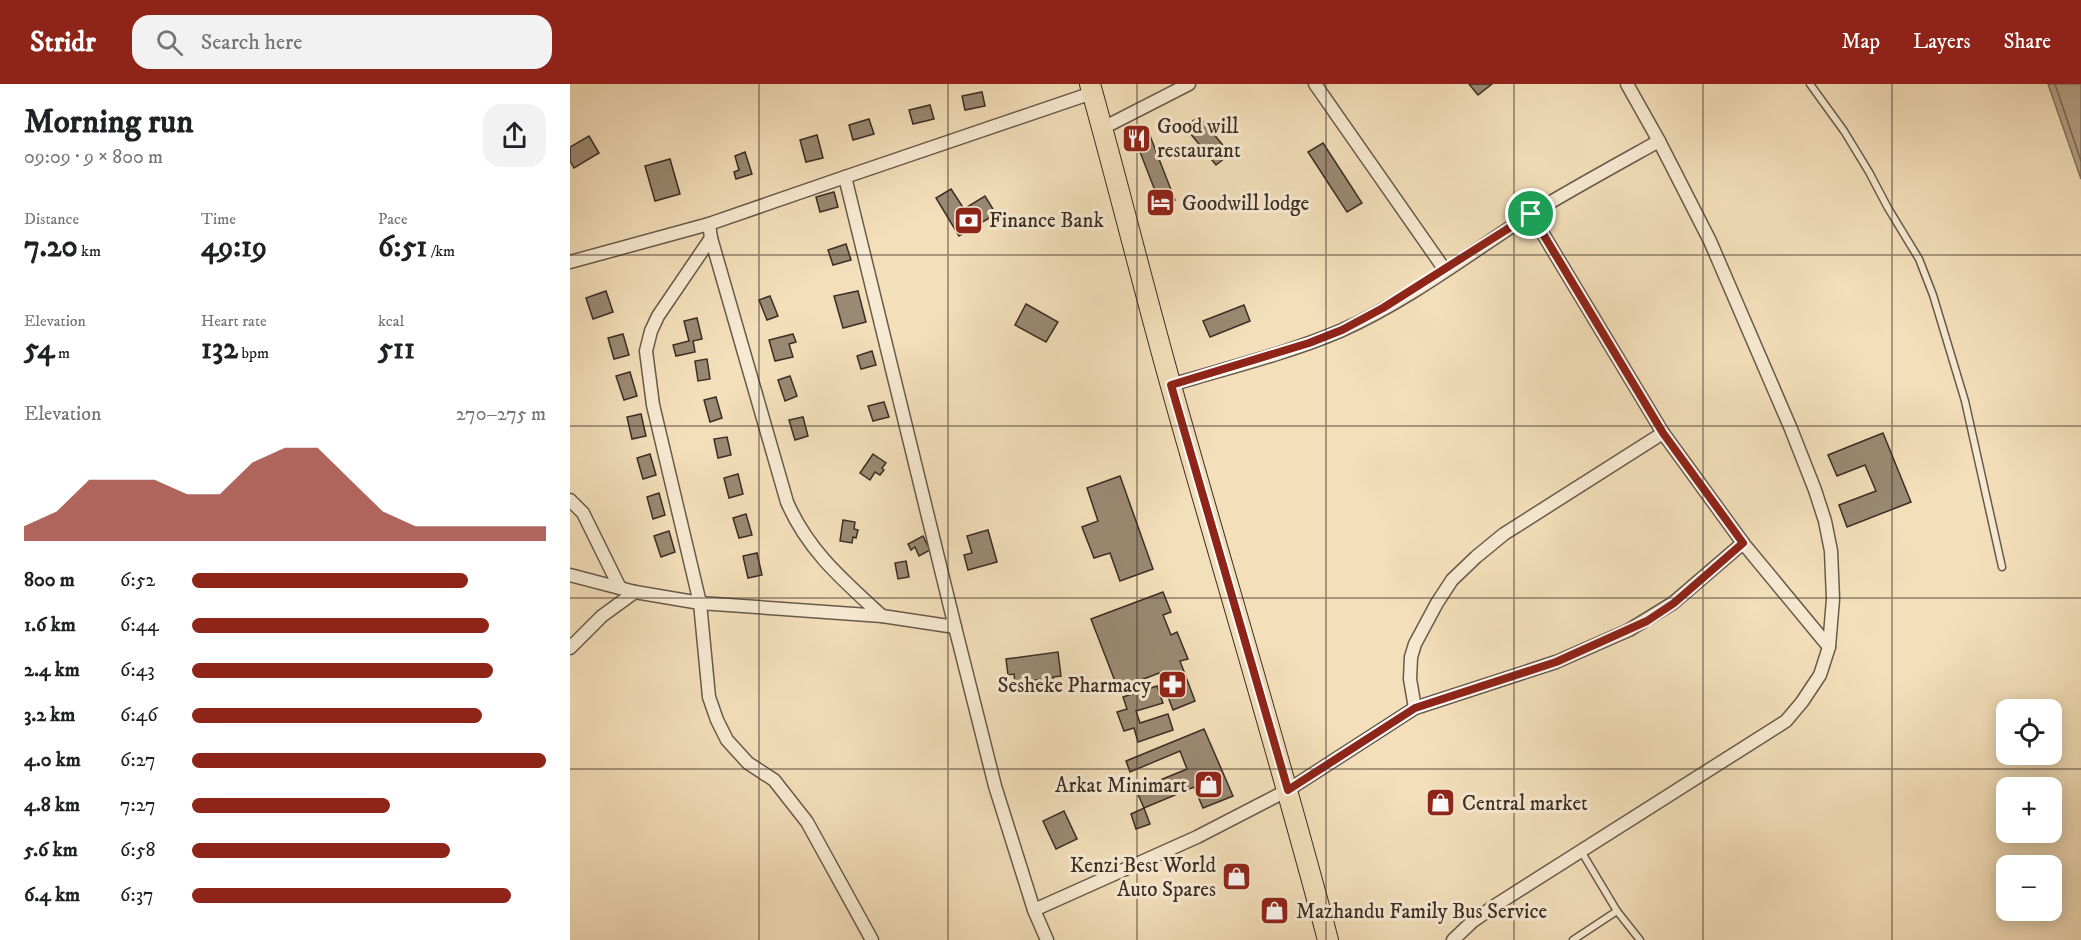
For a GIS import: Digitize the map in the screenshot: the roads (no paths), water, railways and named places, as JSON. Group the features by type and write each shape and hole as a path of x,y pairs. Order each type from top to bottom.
{"main road":[{"path":"1091,88 1171,385 1288,790 1328,940"}],"street":[{"path":"1103,128 1189,84"},
{"path":"1315,84 1445,270"},
{"path":"1453,940 1473,921 1499,903 1758,741 1786,721 1820,675 1828,647 1833,599 1832,551 1815,490 1714,252 1659,141 1627,84"},
{"path":"570,262 709,224 1091,88"},
{"path":"1171,385 1309,343 1342,330 1445,270 1531,214 1659,141"},
{"path":"845,177 994,786 1034,910 1047,940"},
{"path":"1531,214 1663,433 1743,543 1828,647"},
{"path":"709,224 711,238 787,502 794,518 828,567 882,616"},
{"path":"711,238 658,316 646,351 653,405 700,603 709,697 727,740 748,763 774,780 807,822 872,940"},
{"path":"1415,708 1410,679 1411,657 1415,644 1452,580 1504,534 1663,433"},
{"path":"570,500 583,513 620,588"},
{"path":"1034,910 1197,837 1288,790 1415,708 1556,662 1629,630 1674,603 1743,543"},
{"path":"570,575 635,592 700,603 882,616 955,627"},
{"path":"570,648 602,616 635,592"}],"lane":[{"path":"1810,84 1844,130 1919,259 1933,295 1965,401 2002,567"},
{"path":"1580,851 1617,911 1640,940"},
{"path":"1573,940 1617,911"}],"water":[{"path":"2048,84 2081,84 2081,179"}],"place":[{"name":"Good will restaurant","path":"1136,138"},
{"name":"Goodwill lodge","path":"1161,203"},
{"name":"Finance Bank","path":"968,220"},
{"name":"Sesheke Pharmacy","path":"1172,685"},
{"name":"Arkat Minimart","path":"1208,785"},
{"name":"Central market","path":"1441,803"},
{"name":"Kenzi Best World Auto Spares","path":"1237,877"},
{"name":"Mazhandu Family Bus Service","path":"1275,911"}]}
